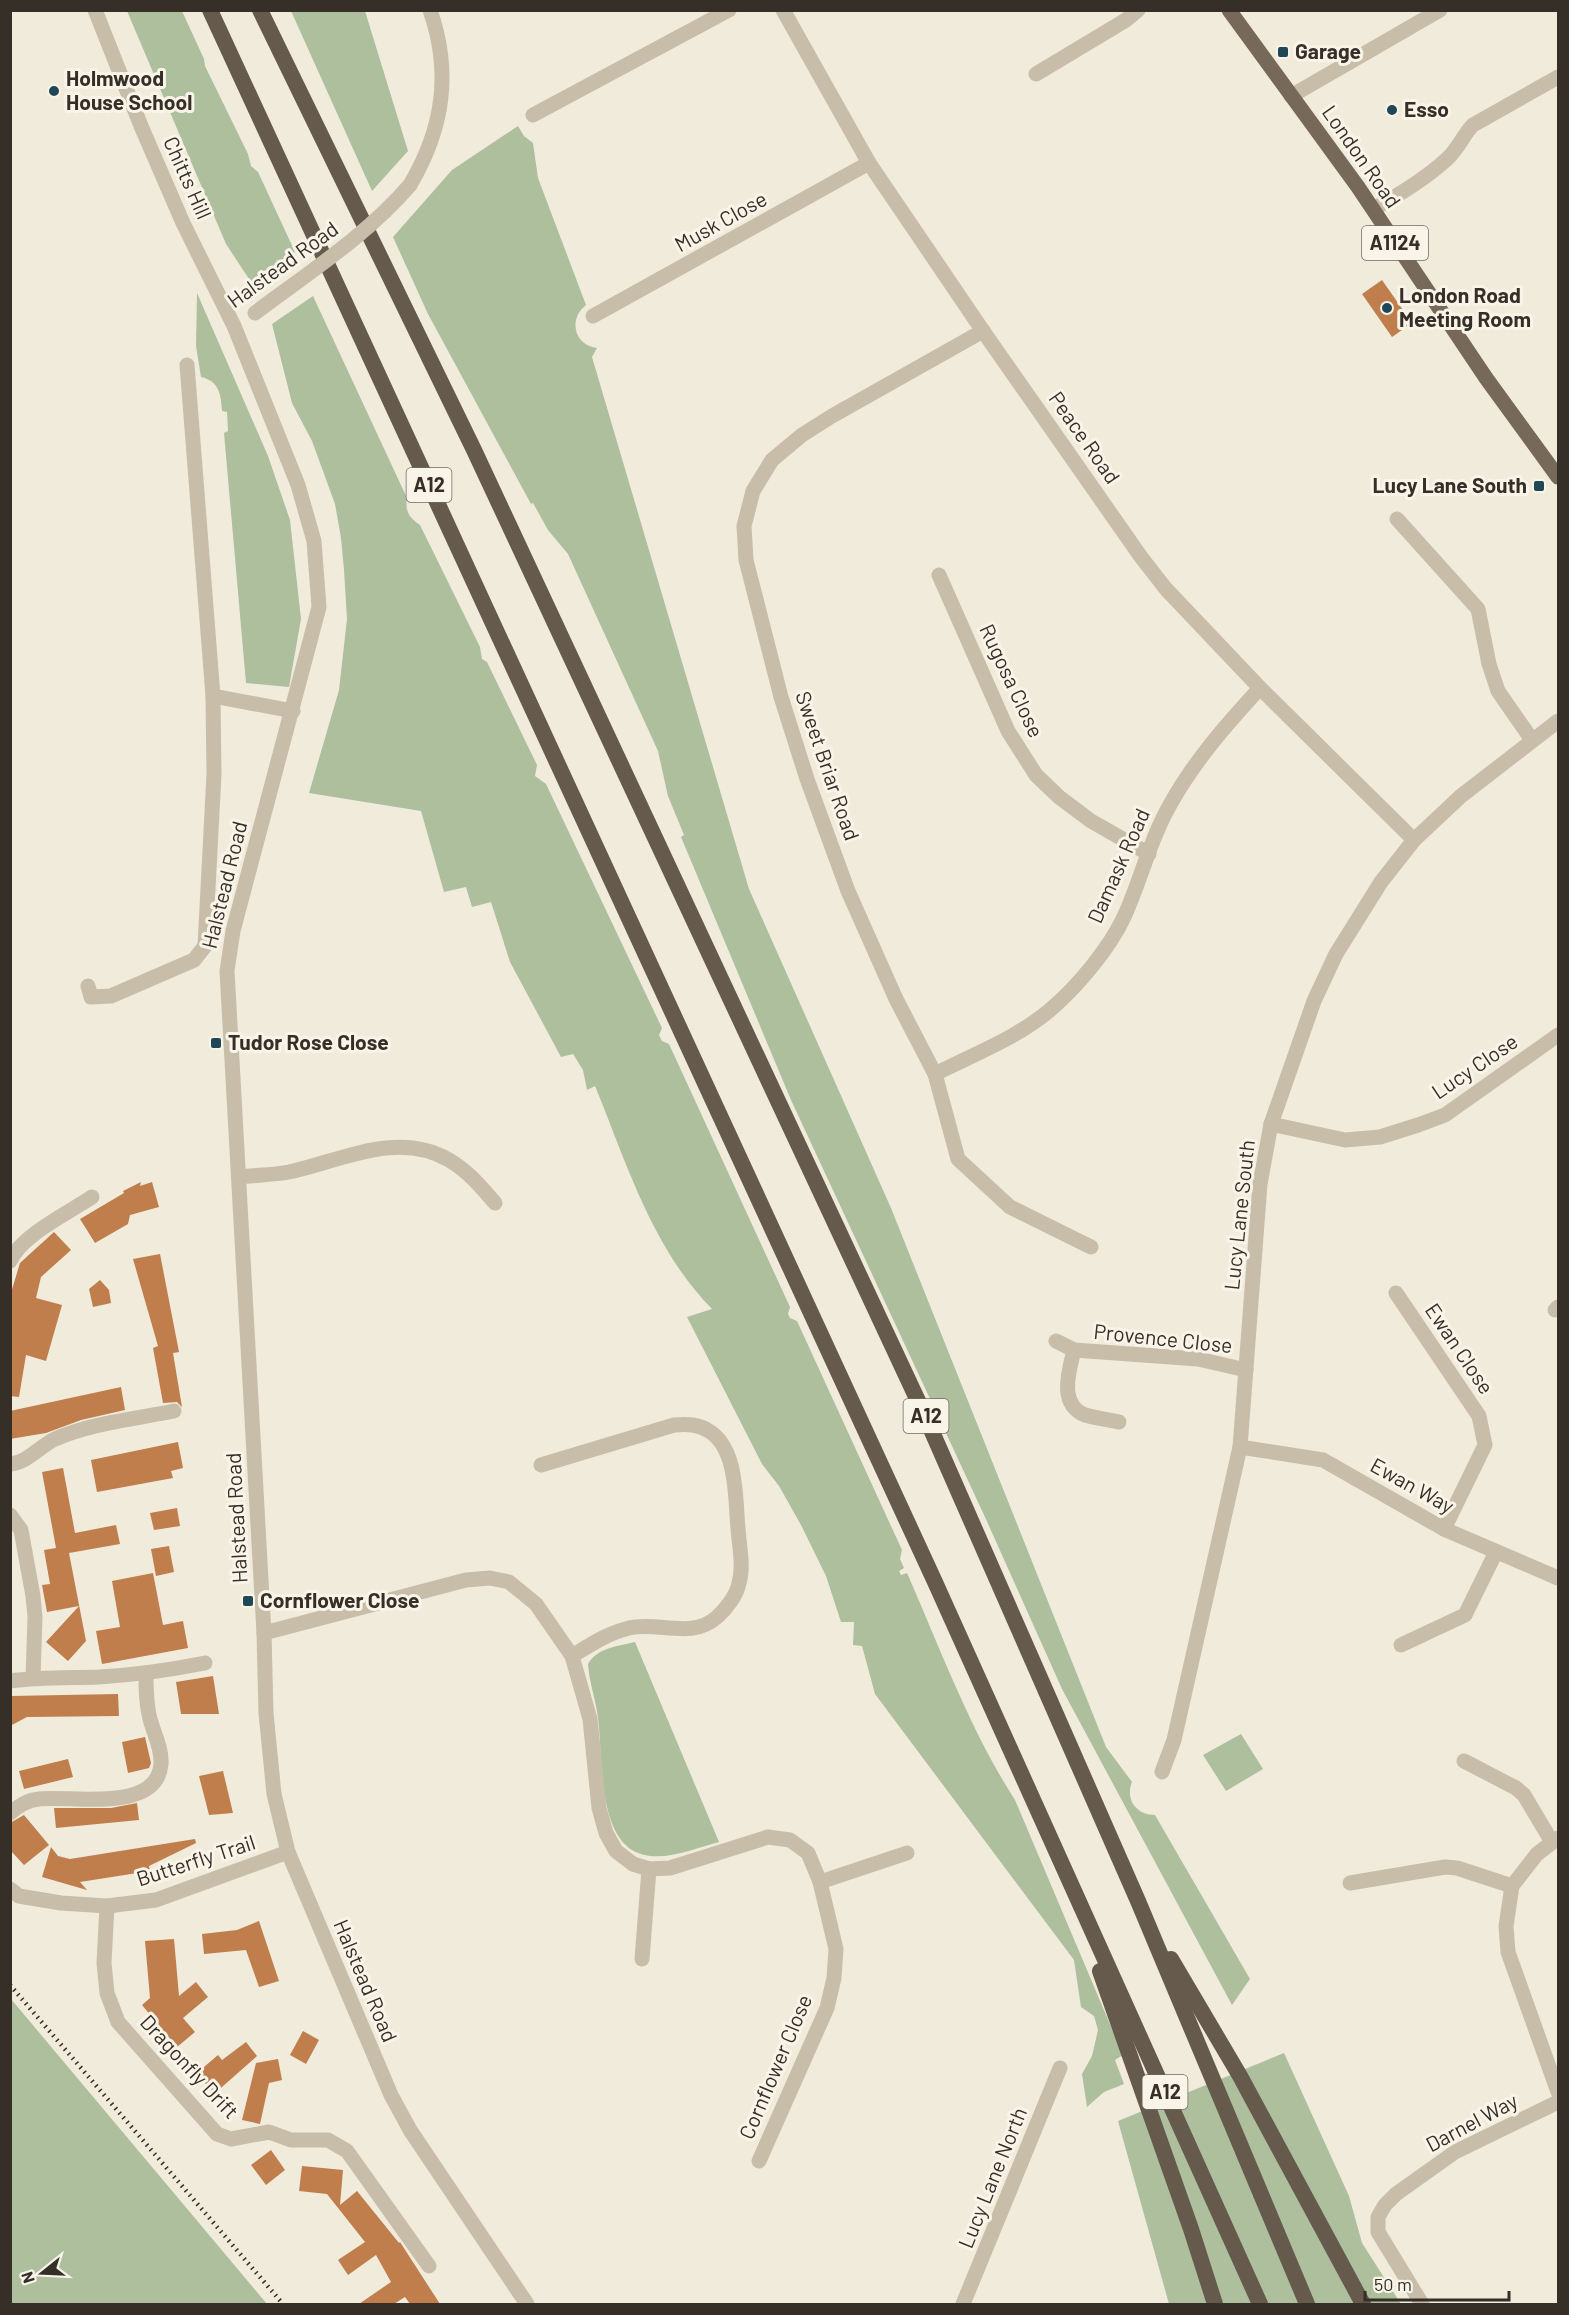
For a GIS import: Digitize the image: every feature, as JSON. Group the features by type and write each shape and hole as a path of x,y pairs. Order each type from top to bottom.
{"highway":[{"name":"A12","path":"210,10 925,1561 1260,2304"},
{"name":"A12","path":"260,10 474,450 916,1397 1138,1901 1307,2304"},
{"name":"A12","path":"1069,1879 1215,2304"},
{"name":"A12","path":"1138,1901 1240,2076 1363,2304"}],"main road":[{"name":"London Road","path":"1229,10 1372,209 1486,378 1558,477"}],"street":[{"name":"Chitts Hill","path":"95,10 169,190 234,326"},
{"name":"Halstead Road","path":"430,10 439,48 442,99 432,141 410,185 392,206 359,236 234,326 298,485 314,541 319,607 232,931 227,971 264,1633 266,1713 274,1794 288,1852 391,2095 410,2130 527,2304"},
{"path":"533,115 729,10"},
{"name":"Peace Road","path":"783,10 869,163 983,331 1166,589 1260,688 1414,840"},
{"path":"1036,74 1126,21 1138,10"},
{"path":"1291,96 1440,10"},
{"path":"1372,209 1400,194 1446,159 1461,144 1466,132 1473,125 1558,77"},
{"name":"Musk Close","path":"593,316 869,163"},
{"name":"Sweet Briar Road","path":"983,331 832,416 802,435 772,460 753,491 744,526 746,560 781,697 807,779 848,891 896,999 935,1074 958,1159 1010,1207 1091,1247"},
{"name":"Halstead Road","path":"87,986 91,997 111,996 194,960 205,946 214,774 213,696 187,365"},
{"path":"1397,519 1478,609 1489,664 1498,691 1533,740"},
{"name":"Rugosa Close","path":"939,575 1008,731 1036,775 1059,798 1091,821 1149,854"},
{"name":"Damask Road","path":"935,1074 1026,1029 1052,1008 1093,965 1123,919 1170,805 1222,729 1260,688"},
{"path":"213,696 292,711"},
{"name":"Lucy Lane South","path":"1162,1773 1174,1740 1240,1447 1260,1184 1271,1124 1314,1000 1336,954 1381,882 1414,840 1461,796 1558,721"},
{"name":"Lucy Close","path":"1271,1124 1345,1140 1380,1137 1445,1115 1558,1035"},
{"path":"239,1177 288,1172 365,1150 403,1146 424,1150 447,1159 469,1173 495,1203"},
{"path":"10,1262 33,1235 92,1197"},
{"name":"Ewan Close","path":"1396,1293 1479,1416 1485,1444 1444,1529"},
{"path":"1056,1341 1074,1350"},
{"name":"Provence Close","path":"1119,1422 1083,1414 1071,1402 1066,1383 1074,1350 1198,1359 1246,1370"},
{"path":"10,1464 19,1464 54,1440 71,1434 102,1425 174,1411"},
{"path":"541,1465 675,1425 694,1424 711,1432 726,1450 735,1481 741,1561 740,1584 729,1604 718,1616 708,1624 688,1629 630,1628 600,1639 572,1656"},
{"name":"Ewan Way","path":"1240,1447 1323,1460 1444,1529 1558,1578"},
{"path":"10,1515 21,1530 18,1549 35,1617 33,1678"},
{"path":"1401,1645 1465,1616 1496,1552"},
{"path":"264,1633 466,1580 490,1578 509,1582 530,1599 572,1656 590,1719 600,1808 606,1833 616,1851 633,1864 649,1869 642,1959"},
{"path":"10,1681 146,1673 205,1663"},
{"path":"10,1814 23,1803 39,1799 70,1800 130,1796 150,1786 159,1775 161,1763 147,1704 146,1673"},
{"path":"1464,1761 1516,1788 1524,1795 1555,1840 1531,1860 1512,1886 1507,1906 1506,1926 1508,1952 1558,2092"},
{"name":"Cornflower Close","path":"649,1869 670,1868 768,1837 790,1840 808,1853 820,1882 836,1949 834,1978 827,2008 759,2161"},
{"name":"Butterfly Trail","path":"10,1889 19,1896 51,1902 107,1906 156,1900 288,1852"},
{"path":"820,1882 907,1853"},
{"path":"1350,1883 1445,1867 1457,1868 1512,1886"},
{"name":"Dragonfly Drift","path":"107,1906 105,1963 107,1993 118,2022 217,2134 231,2139 269,2132 291,2140 328,2140 348,2151 429,2266"},
{"name":"Lucy Lane North","path":"963,2304 1060,2068"},
{"name":"Darnel Way","path":"1422,2304 1378,2232 1378,2217 1385,2205 1396,2194 1455,2152 1558,2102"}],"green space":[{"path":"127,11 182,11 205,66 248,154 251,166 258,172 295,252 251,282 226,244"},
{"path":"291,11 365,11 408,151 372,191"},
{"path":"518,126 524,136 533,143 538,178 586,305 577,317 576,331 583,342 597,348 592,357 749,889 891,1208 1106,1747 1132,1782 1130,1794 1134,1805 1142,1812 1155,1815 1250,1979 1232,2005 1062,1689 985,1517 791,1100 681,837 684,835 668,796 658,751 568,554 548,530 533,503 531,504 428,314 393,237 452,170"},
{"path":"197,293 268,456 290,520 301,619 289,687 246,683 224,433 228,431 227,412 222,411 218,389 212,382 201,377 196,346"},
{"path":"313,296 407,498 409,514 420,525 480,647 482,659 487,662 537,765 535,776 546,784 662,1028 659,1035 662,1041 669,1044 790,1307 788,1314 790,1318 797,1321 902,1550 900,1559 904,1568 899,1571 901,1575 907,1573 970,1718 1015,1800 1123,2055 1115,2060 1124,2084 1104,2092 1087,2107 1082,2074 1092,2056 1098,2030 1094,2016 1081,2007 1074,1960 875,1694 862,1646 853,1645 854,1622 841,1622 826,1576 801,1525 779,1486 762,1464 687,1317 712,1309 691,1285 657,1232 630,1175 595,1086 587,1090 583,1070 573,1054 561,1057 510,962 491,902 472,907 466,887 444,892 421,811 309,793 339,690 347,619 344,570 335,504 312,441 292,403 272,324"},
{"path":"635,1642 719,1842 679,1854 648,1856 638,1853 625,1844 615,1830 604,1793 598,1718 588,1664 602,1651"},
{"path":"1241,1734 1263,1769 1226,1791 1203,1755"},
{"path":"11,1999 267,2304 11,2304"},
{"path":"1284,2053 1349,2196 1362,2243 1401,2304 1169,2304 1118,2121"}],"building":[{"name":"London Road Meeting Room","path":"1382,280 1412,323 1392,337 1362,294"},
{"path":"141,1182 140,1186 152,1182 159,1207 130,1215 128,1224 95,1243 80,1219"},
{"path":"54,1232 71,1250 41,1277 36,1298 62,1305 46,1361 26,1355 19,1397 10,1396 10,1296 20,1263"},
{"path":"160,1254 179,1352 173,1353 182,1407 177,1402 163,1403 153,1348 158,1346 133,1259"},
{"path":"100,1280 109,1290 111,1303 93,1307 89,1289"},
{"path":"121,1387 125,1410 81,1420 46,1433 10,1439 10,1411"},
{"path":"178,1442 183,1468 171,1471 173,1478 97,1492 91,1460"},
{"path":"63,1468 75,1533 116,1525 120,1544 69,1553 86,1641 68,1661 46,1642 79,1606 47,1612 42,1585 50,1584 44,1550 56,1548 42,1472"},
{"path":"177,1508 180,1526 154,1530 150,1513"},
{"path":"169,1546 174,1572 156,1576 151,1549"},
{"path":"153,1573 163,1625 183,1621 188,1648 102,1664 96,1631 120,1627 112,1581"},
{"path":"213,1676 219,1714 181,1714 176,1682"},
{"path":"118,1694 119,1716 27,1717 10,1726 10,1696"},
{"path":"145,1737 151,1763 149,1768 128,1773 122,1742"},
{"path":"68,1759 73,1777 24,1789 19,1771"},
{"path":"223,1771 233,1813 209,1815 199,1776"},
{"path":"137,1803 139,1820 56,1828 54,1808 111,1808"},
{"path":"24,1815 49,1845 24,1865 10,1850 10,1823"},
{"path":"195,1839 196,1843 149,1866 150,1871 80,1882 87,1890 42,1877 51,1847 58,1856 70,1859"},
{"path":"259,1921 279,1981 259,1987 246,1950 204,1954 202,1934 237,1930"},
{"path":"174,1939 179,1996 196,1982 208,1997 183,2018 195,2032 177,2047 142,2005 150,1998 145,1941"},
{"path":"303,2031 319,2040 306,2064 290,2055"},
{"path":"246,2042 257,2056 214,2094 197,2073 218,2055 222,2060"},
{"path":"278,2059 282,2080 269,2083 260,2124 242,2120 256,2063"},
{"path":"271,2150 285,2170 266,2185 251,2165"},
{"path":"302,2166 343,2170 340,2205 357,2191 400,2242 440,2304 410,2304 405,2297 394,2304 359,2304 391,2282 376,2255 348,2275 338,2260 365,2242 327,2194 299,2191"}],"railway":[{"path":"10,1985 283,2304"}],"place":[{"name":"Garage","path":"1283,52"},
{"name":"Holmwood House School","path":"54,91"},
{"name":"Esso","path":"1392,110"},
{"name":"London Road Meeting Room","path":"1387,308"},
{"name":"Lucy Lane South","path":"1539,486"},
{"name":"Tudor Rose Close","path":"216,1043"},
{"name":"Cornflower Close","path":"248,1601"}]}
